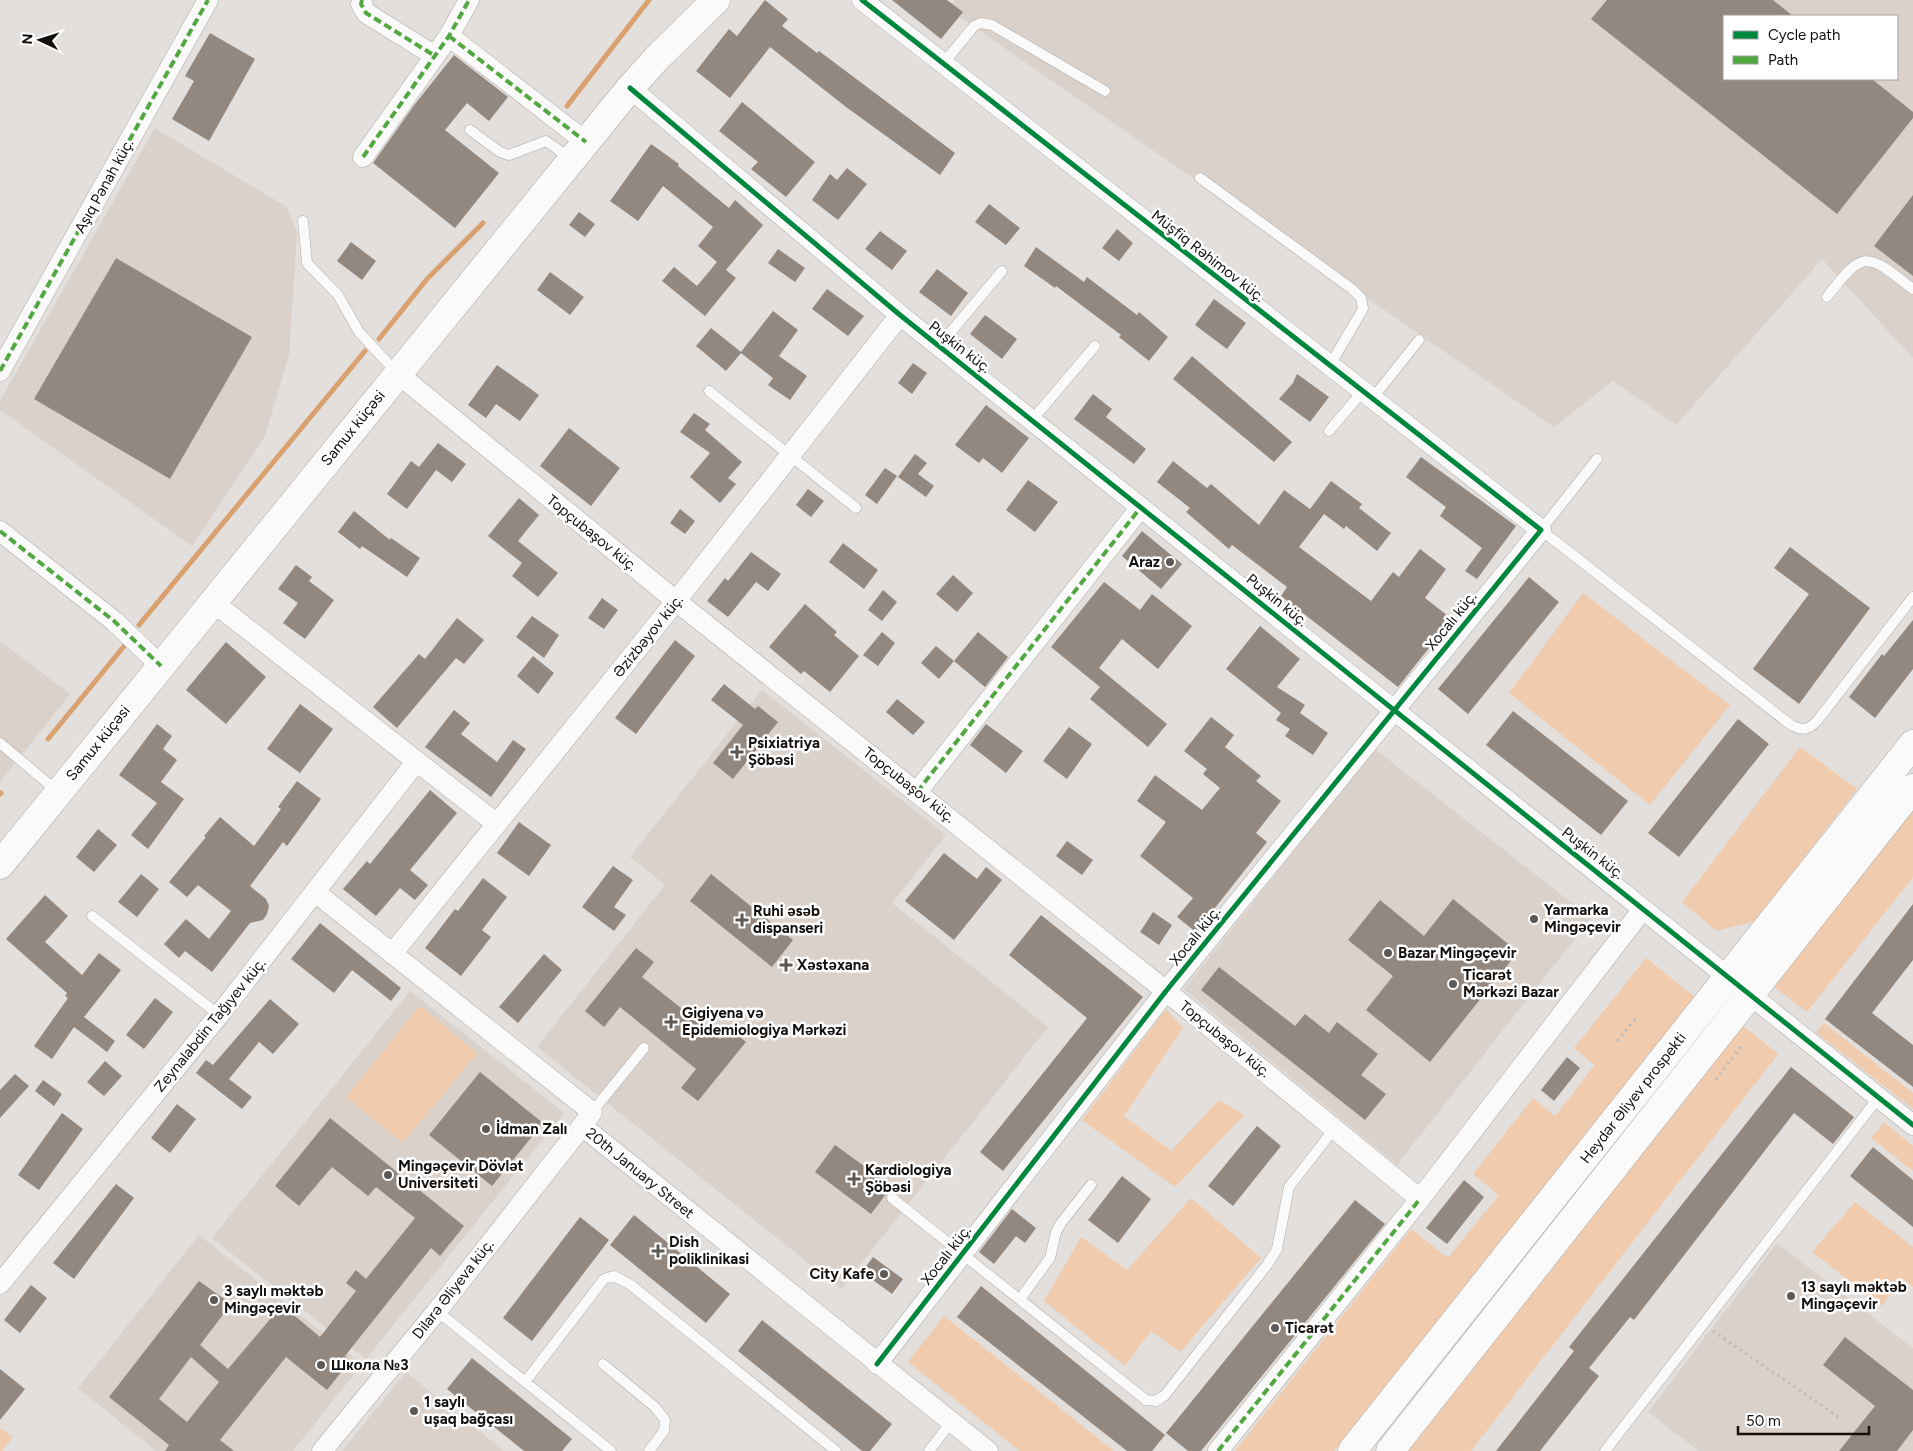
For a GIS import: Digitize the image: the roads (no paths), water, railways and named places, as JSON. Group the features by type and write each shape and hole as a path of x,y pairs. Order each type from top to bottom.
{"main road":[{"name":"Samux küçəsi","path":"0,865 630,88 656,58 716,0"},
{"name":"Heydər Əliyev prospekti","path":"1352,1451 1913,744"},
{"name":"Heydər Əliyev prospekti","path":"1390,1451 1913,788"}],"street":[{"name":"Aşıq Pənah küç.","path":"0,371 208,0"},
{"path":"362,0 361,4 366,13 435,56"},
{"path":"362,157 449,36 469,0"},
{"name":"Müşfiq Rəhimov küç.","path":"862,0 942,65 1541,530"},
{"path":"449,36 579,151"},
{"name":"Puşkin küç.","path":"630,88 900,315 1913,1125"},
{"name":"Əzizbəyov küç.","path":"392,954 676,601 900,315"},
{"name":"Topçubaşov küç.","path":"397,373 676,601 1166,991 1420,1199"},
{"path":"917,792 1141,507"},
{"name":"Xocalı küç.","path":"877,1364 1166,991 1541,530"},
{"path":"0,531 114,621 161,666"},
{"path":"213,602 498,824"},
{"name":"Zeynalabdin Tağıyev küç.","path":"1,1281 219,1015 416,762"},
{"name":"20th January Street","path":"315,892 392,954 877,1364 988,1451"},
{"path":"1218,1451 1420,1199 1643,909"},
{"name":"Dilarə Əliyeva küç.","path":"322,1451 437,1311 587,1119"}],"lane":[{"path":"942,65 974,26 981,23 992,25 1105,91"},
{"path":"470,130 500,152 509,155 541,141 579,151"},
{"path":"1200,178 1362,298 1363,309 1330,366"},
{"path":"303,221 307,263 338,295 359,332 397,373"},
{"path":"1827,297 1848,270 1863,260 1878,262 1913,289"},
{"path":"939,346 1002,271"},
{"path":"1329,431 1368,395 1419,340"},
{"path":"1032,420 1095,346"},
{"path":"709,391 856,508"},
{"path":"1597,459 1541,530 1791,725 1801,730 1810,728 1817,721 1913,597"},
{"path":"0,744 59,792"},
{"path":"92,916 219,1015"},
{"path":"587,1119 644,1048"},
{"path":"1605,1451 1879,1097"},
{"path":"892,1198 1146,1400 1156,1401 1165,1395 1267,1265 1277,1249 1289,1187 1334,1129"},
{"path":"1020,1299 1050,1258 1056,1232 1061,1223 1091,1185"},
{"path":"526,1382 604,1279 614,1276 631,1285 836,1451"},
{"path":"437,1311 610,1451"},
{"path":"602,1364 655,1408 665,1420 664,1431 648,1451"},
{"path":"929,1451 951,1422"}],"waterway":[{"path":"567,106 649,0"},
{"path":"379,339 427,279 483,223"},
{"path":"139,625 365,351"},
{"path":"48,739 125,645"}],"place":[{"name":"Araz","path":"1170,562"},
{"name":"Psixiatriya Şöbəsi","path":"737,752"},
{"name":"Yarmarka Mingəçevir","path":"1534,919"},
{"name":"Ruhi əsəb dispanseri","path":"742,920"},
{"name":"Bazar Mingəçevir","path":"1388,953"},
{"name":"Xəstəxana","path":"786,965"},
{"name":"Ticarət Mərkəzi Bazar","path":"1453,984"},
{"name":"Gigiyena və Epidemiologiya Mərkəzi","path":"671,1022"},
{"name":"İdman Zalı","path":"486,1129"},
{"name":"Mingəçevir Dövlət Universiteti","path":"388,1175"},
{"name":"Kardiologiya Şöbəsi","path":"854,1179"},
{"name":"Dish poliklinikasi","path":"658,1251"},
{"name":"City Kafe","path":"884,1274"},
{"name":"13 saylı məktəb Mingəçevir","path":"1791,1296"},
{"name":"3 saylı məktəb Mingəçevir","path":"214,1300"},
{"name":"Ticarət","path":"1275,1328"},
{"name":"Школа №3","path":"321,1365"},
{"name":"1 saylı uşaq bağçası","path":"414,1411"}]}
